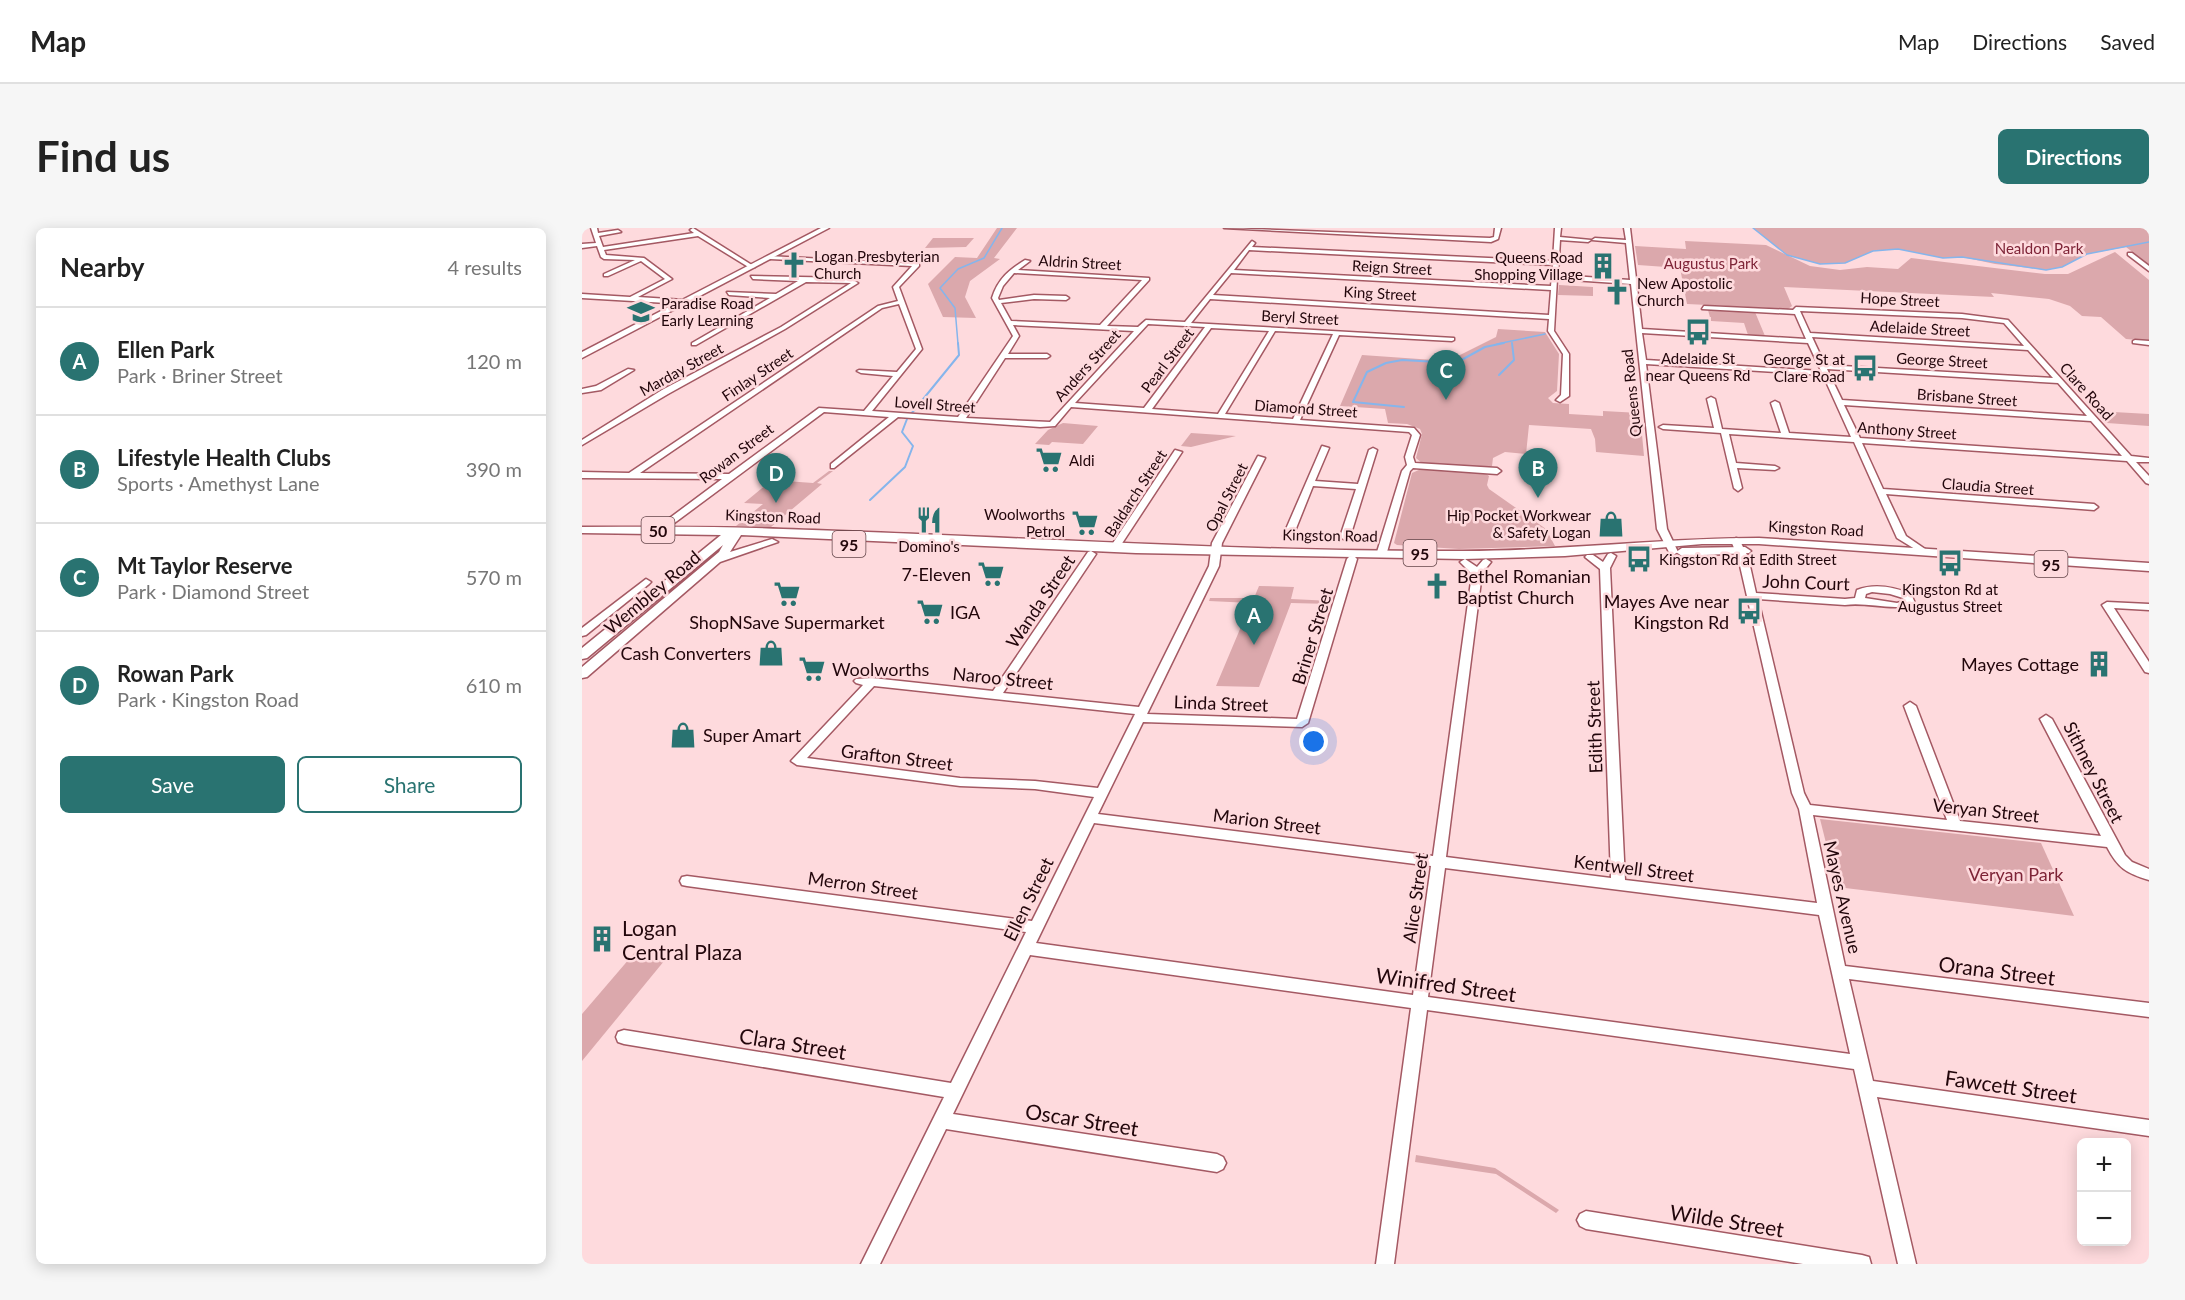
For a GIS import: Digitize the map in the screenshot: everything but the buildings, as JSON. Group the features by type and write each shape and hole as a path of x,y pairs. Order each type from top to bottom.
{"main road":[{"path":"582,355 751,270 766,259 826,228"},
{"name":"Kingston Road","path":"582,530 652,530 668,526 772,542 1092,554 1382,552 1532,554 1738,546 1891,549 2149,567"},
{"name":"Kingston Road","path":"582,539 697,540 731,536 1465,562 1481,567 1611,556 1670,548"},
{"name":"Wembley Road","path":"582,655 700,558 731,536"},
{"name":"Wembley Road","path":"582,674 716,561 731,536"},
{"name":"50","path":"697,540 701,546 700,558"},
{"path":"716,561 772,542"},
{"name":"Kingston Road","path":"1738,546 2043,564 2149,573"}],"street":[{"path":"594,228 604,257 642,259 649,262 668,281 631,299"},
{"path":"582,246 600,247 707,228"},
{"path":"1227,228 1494,239 1498,228"},
{"path":"1558,228 1551,316 1552,334 1566,354 1565,396 1560,399"},
{"name":"Queens Road","path":"1627,228 1662,529 1670,548"},
{"path":"1186,324 1262,230"},
{"path":"1440,238 1448,230"},
{"path":"693,231 751,270 807,279"},
{"path":"597,235 618,232"},
{"path":"1557,238 1588,240"},
{"path":"1595,240 1629,242"},
{"path":"1248,248 1555,263"},
{"path":"2130,254 2149,269"},
{"path":"606,275 642,259"},
{"path":"766,259 917,265 896,285 919,349 867,412"},
{"path":"962,419 1016,336 995,298 999,284 1011,271 1027,261"},
{"path":"745,279 751,270"},
{"name":"Aldrin Street","path":"1011,271 1147,279 1102,327"},
{"name":"Reign Street","path":"1229,271 1554,288"},
{"path":"1554,278 1633,282"},
{"path":"694,344 807,279"},
{"name":"Marday Street","path":"582,443 665,392 783,328 855,283 850,280 807,279"},
{"path":"721,298 736,289"},
{"path":"729,293 777,296"},
{"path":"582,296 684,302"},
{"path":"998,302 1034,297 1066,298"},
{"name":"King Street","path":"1208,297 1551,316"},
{"name":"Finlay Street","path":"630,476 880,307 902,302"},
{"name":"Hope Street","path":"1704,308 2003,320"},
{"path":"1797,310 1902,538 1923,551"},
{"name":"Clare Road","path":"2003,320 2031,348 2149,481"},
{"name":"Beryl Street","path":"1146,322 1452,339"},
{"name":"Anders Street","path":"1047,425 1056,421 1137,329 1146,322"},
{"path":"1010,323 1137,329"},
{"name":"Pearl Street","path":"1146,411 1210,325"},
{"path":"1220,416 1273,329"},
{"name":"Adelaide Street","path":"1640,331 2031,348"},
{"path":"1296,421 1337,333"},
{"path":"1401,345 1404,336"},
{"path":"2134,342 2149,342"},
{"path":"682,343 704,345"},
{"path":"1004,356 1047,356"},
{"name":"George Street","path":"1643,362 2060,381"},
{"path":"582,391 598,388 630,370"},
{"path":"861,371 899,374"},
{"path":"1711,399 1738,488"},
{"name":"Brisbane Street","path":"1839,402 2094,419"},
{"path":"1775,403 1786,435"},
{"name":"Diamond Street","path":"1069,405 1411,430 1416,435 1409,457 1411,465 1406,471 1382,552"},
{"name":"Lovell Street","path":"822,410 1047,425"},
{"name":"Rowan Street","path":"668,526 730,477 822,410"},
{"path":"834,466 896,414"},
{"name":"Anthony Street","path":"1663,427 2149,460"},
{"path":"1288,536 1325,448"},
{"path":"1345,537 1373,450"},
{"name":"Baldarch Street","path":"1114,549 1178,452"},
{"name":"Opal Street","path":"1216,554 1217,543 1261,458"},
{"path":"1411,465 1497,471"},
{"path":"1732,465 1775,468"},
{"path":"582,475 730,477"},
{"path":"1310,483 1361,487"},
{"name":"Claudia Street","path":"1880,491 2094,507"},
{"path":"1891,549 1899,545 1902,538"},
{"name":"Mayes Avenue","path":"1738,546 1753,596 1798,792 1805,809 1825,910 1907,1264"},
{"name":"Wanda Street","path":"996,695 1092,554"},
{"name":"Ellen Street","path":"870,1264 1140,715 1216,554"},
{"name":"Edith Street","path":"1611,556 1605,568 1618,884"},
{"path":"1590,557 1605,568"},
{"name":"Briner Street","path":"1302,723 1352,559"},
{"name":"Alice Street","path":"1385,1264 1481,567"},
{"name":"Wembley Road","path":"582,633 646,582"},
{"name":"John Court","path":"1753,596 1845,602 1859,600"},
{"path":"2149,607 2107,605 2149,670"},
{"name":"Naroo Street","path":"866,682 996,695 1140,715"},
{"name":"Grafton Street","path":"866,682 797,761 960,782 1035,785 1101,793"},
{"path":"1910,706 1955,824"},
{"name":"Linda Street","path":"1140,715 1302,723"},
{"name":"Sithney Street","path":"2046,719 2110,842"},
{"name":"Veryan Street","path":"1805,809 2110,842"},
{"name":"Marion Street","path":"1089,818 1440,861"},
{"path":"2110,842 2127,866 2149,875"},
{"name":"Kentwell Street","path":"1440,861 1825,910"},
{"name":"Merron Street","path":"687,881 1035,927"},
{"name":"Winifred Street","path":"1026,948 1861,1063"},
{"name":"Orana Street","path":"1840,972 2149,1011"},
{"name":"Clara Street","path":"624,1037 955,1090"},
{"name":"Fawcett Street","path":"1867,1088 2149,1128"},
{"name":"Oscar Street","path":"940,1120 1217,1163"},
{"name":"Wilde Street","path":"1586,1220 1862,1264"}],"green space":[{"path":"997,228 1017,228 994,258 1000,259 970,281 965,297 976,318 943,317 928,284 955,257 977,258"},
{"name":"Nealdon Park","path":"1753,228 2149,228 2149,265 2126,247 2087,254 2062,267 2046,270 1995,264 1962,257 1943,258 1898,249 1873,251 1845,263 1820,264 1787,255"},
{"path":"933,238 974,238 966,247 925,248"},
{"name":"Augustus Park","path":"1685,241 1766,245 1810,266 1840,270 1867,267 1898,269 1911,258 2045,274 2068,274 2115,252 2149,280 2149,341 2126,339 2101,317 2082,316 2070,306 2049,299 1991,293 1994,297 1784,287 1792,306 1788,309 1687,304 1680,268 1638,265 1635,246 1686,249"},
{"path":"1559,285 1593,287 1593,296 1558,295"},
{"path":"1708,310 1755,312 1765,336 1748,335 1744,323 1711,321"},
{"path":"1498,329 1545,332 1559,354 1557,391 1548,398 1553,403 1569,404 1569,414 1603,416 1603,411 1640,413 1644,456 1596,452 1591,429 1529,425 1526,454 1505,452 1493,458 1492,466 1486,468 1423,464 1416,458 1422,434 1420,429 1407,424 1388,423 1385,409 1340,406 1362,355 1448,361 1496,337"},
{"path":"2096,411 2149,414 2149,426 2107,423"},
{"path":"1063,423 1098,426 1083,444 1052,442 1049,445 1035,444 1048,430"},
{"path":"1191,433 1236,436 1191,447 1181,446"},
{"path":"1421,469 1485,473 1489,476 1487,485 1489,489 1546,529 1555,546 1459,549 1397,545 1394,543 1412,473"},
{"path":"829,471 833,471 817,483 822,484 771,527 736,526 763,504 744,503 772,480 813,483"},
{"path":"1259,586 1294,587 1291,599 1332,601 1331,604 1291,603 1259,687 1216,686 1251,603 1209,601 1210,598 1254,598"},
{"name":"Veryan Park","path":"1820,819 2041,843 2074,916 1837,887"},
{"path":"636,951 669,955 582,1061 582,1014"},
{"path":"1416,1155 1495,1168 1559,1210 1556,1213 1496,1174 1415,1162"}],"waterway":[{"path":"958,344 955,308 940,288 958,269 984,258 1002,228"},
{"path":"1753,228 1787,255 1820,264 1845,263 1873,251 1898,249 1943,258 1962,257 2046,270 2062,267 2087,254 2149,242"},
{"path":"1497,344 1545,334"},
{"path":"911,414 959,355 958,343"},
{"path":"1404,407 1353,402 1367,372 1386,363 1402,360 1456,363 1485,347 1504,343"},
{"path":"1499,375 1514,360 1512,343"},
{"path":"870,500 905,467 913,446 902,432 907,419"}],"place":[{"name":"Logan Presbyterian Church","path":"794,265"},
{"name":"Queens Road Shopping Village","path":"1603,266"},
{"name":"New Apostolic Church","path":"1617,292"},
{"name":"Paradise Road Early Learning","path":"641,312"},
{"name":"Adelaide St near Queens Rd","path":"1698,332"},
{"name":"George St at Clare Road","path":"1865,368"},
{"name":"Mt Taylor Reserve","path":"1446,400"},
{"name":"Aldi","path":"1049,460"},
{"name":"Lifestyle Health Clubs","path":"1538,498"},
{"name":"Rowan Park","path":"776,503"},
{"name":"Domino's","path":"929,520"},
{"name":"Woolworths Petrol","path":"1085,523"},
{"name":"Hip Pocket Workwear & Safety Logan","path":"1611,524"},
{"name":"Kingston Rd at Edith Street","path":"1639,559"},
{"name":"Kingston Rd at Augustus Street","path":"1950,563"},
{"name":"7-Eleven","path":"991,574"},
{"name":"Bethel Romanian Baptist Church","path":"1437,586"},
{"name":"ShopNSave Supermarket","path":"787,594"},
{"name":"Mayes Ave near Kingston Rd","path":"1749,611"},
{"name":"IGA","path":"930,612"},
{"name":"Ellen Park","path":"1254,645"},
{"name":"Cash Converters","path":"771,653"},
{"name":"Mayes Cottage","path":"2099,664"},
{"name":"Woolworths","path":"812,669"},
{"name":"Super Amart","path":"683,735"},
{"name":"Logan Central Plaza","path":"602,939"}]}
